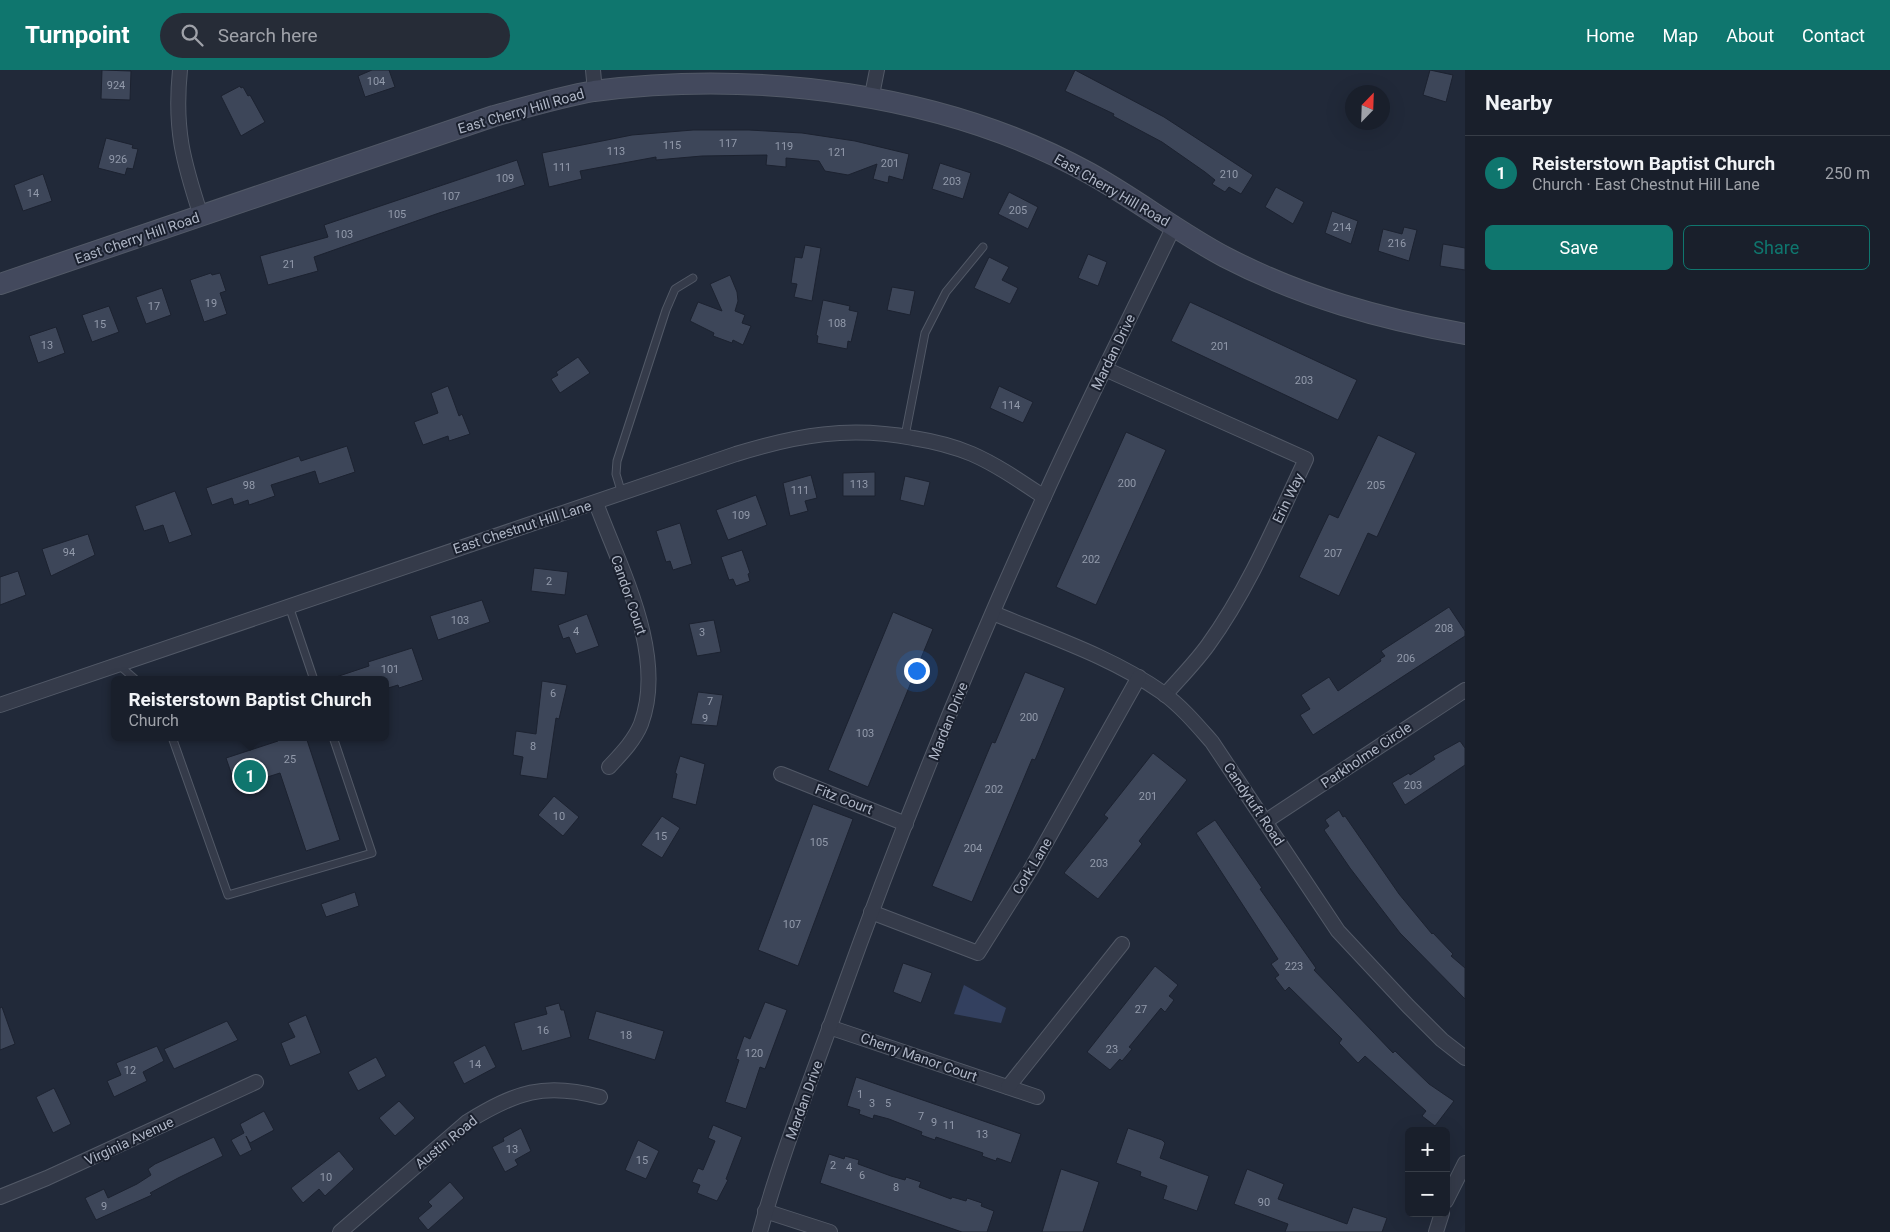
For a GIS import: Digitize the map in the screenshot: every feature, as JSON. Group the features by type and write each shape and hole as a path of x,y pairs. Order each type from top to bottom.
{"main road":[{"name":"East Cherry Hill Road","path":"0,284 494,116 542,102 595,91 652,84 760,82 872,95 926,108 990,128 1044,151 1089,174 1224,256 1307,294 1403,323 1465,334"}],"street":[{"path":"180,70 177,98 178,128 183,160 202,216"},
{"path":"593,70 595,91"},
{"path":"872,95 877,70"},
{"name":"Mardan Drive","path":"760,1232 871,912 906,824 993,613 1044,497 1174,226"},
{"name":"Erin Way","path":"1105,368 1306,459 1236,601 1207,647 1165,695"},
{"name":"East Chestnut Hill Lane","path":"0,706 289,605 596,503 736,454 801,436 864,431 932,441 970,453 1002,469 1044,497"},
{"name":"Candor Court","path":"596,503 642,625 648,656 647,702 640,725 627,749 609,768"},
{"name":"Candytuft Road","path":"993,613 1098,656 1139,677 1165,695 1193,720 1212,742 1338,931 1408,1006 1442,1040 1465,1058"},
{"name":"Cork Lane","path":"871,912 978,953 1031,869 1139,677"},
{"name":"Parkholme Circle","path":"1266,821 1465,690"},
{"name":"Fitz Court","path":"781,774 906,824"},
{"path":"1008,1087 1122,944"},
{"name":"Cherry Manor Court","path":"830,1027 1037,1097"},
{"name":"Virginia Avenue","path":"0,1197 47,1178 256,1082"},
{"name":"Austin Road","path":"340,1232 468,1122 511,1097 542,1090 573,1090 600,1097"},
{"path":"1450,1193 1465,1163"},
{"path":"766,1212 830,1232"},
{"path":"1436,1232 1441,1217"}],"lane":[{"path":"905,436 925,333 946,292 982,248"},
{"path":"622,494 616,474 617,461 647,364 676,289 693,278"},
{"path":"289,605 313,676"},
{"path":"118,664 132,676"},
{"path":"173,741 228,895 372,853 334,741"}],"water":[{"path":"964,985 1006,1008 1001,1023 954,1014"}],"building":[{"path":"102,70 131,71 130,100 101,99"},
{"path":"372,70 389,70 395,87 365,97 358,76"},
{"path":"1075,70 1164,117 1253,175 1241,194 1229,187 1225,192 1212,184 1215,180 1205,172 1162,142 1113,116 1114,114 1065,91"},
{"path":"1430,70 1453,75 1446,102 1423,95"},
{"path":"240,86 241,88 243,87 248,96 250,95 265,122 241,136 221,96"},
{"path":"693,130 749,130 802,133 855,141 909,154 903,180 889,176 888,183 873,179 877,164 848,175 825,171 819,161 786,158 786,167 766,165 767,155 702,156 656,160 656,157 580,171 582,179 549,187 542,153 632,135"},
{"path":"106,138 133,145 132,148 138,149 133,169 127,168 125,175 98,168"},
{"path":"517,160 525,185 314,257 318,271 268,285 260,256 328,237 324,225"},
{"path":"940,163 971,173 963,199 932,189"},
{"path":"43,174 52,201 23,211 14,185"},
{"path":"1276,187 1304,202 1293,224 1265,207"},
{"path":"1009,192 1038,207 1028,229 998,214"},
{"path":"1332,211 1358,221 1351,244 1325,233"},
{"path":"1404,227 1417,230 1409,261 1378,251 1383,229 1402,234"},
{"path":"1443,244 1465,248 1465,270 1440,266"},
{"path":"805,245 821,248 812,301 794,297 797,284 791,283 795,257 802,258"},
{"path":"1088,254 1107,262 1098,286 1078,278"},
{"path":"989,257 1009,267 1002,280 1018,288 1010,304 974,288"},
{"path":"211,273 212,275 220,273 226,291 220,293 227,314 204,322 190,280"},
{"path":"730,275 737,292 738,301 735,311 745,315 742,323 751,326 743,345 733,340 732,343 713,336 714,333 690,321 698,302 722,311 710,284"},
{"path":"892,287 915,291 910,315 887,310"},
{"path":"162,288 171,315 146,324 136,297"},
{"path":"823,300 850,306 849,310 858,312 851,342 848,341 847,349 817,343 818,336 816,335"},
{"path":"1190,302 1357,380 1338,420 1171,341"},
{"path":"109,306 119,332 92,342 82,315"},
{"path":"56,327 65,353 38,363 29,336"},
{"path":"578,357 590,373 560,393 551,379 558,375 556,372"},
{"path":"448,386 459,416 462,414 470,434 449,441 448,436 423,445 414,422 438,413 431,393"},
{"path":"999,386 1033,402 1023,423 990,408"},
{"path":"1126,432 1166,450 1096,605 1056,587"},
{"path":"1378,435 1416,453 1377,537 1368,533 1339,596 1299,577 1329,514 1338,518"},
{"path":"347,446 355,472 319,484 315,471 271,485 275,496 249,505 248,500 234,505 232,498 212,505 206,488 299,456 301,461"},
{"path":"875,472 875,496 843,496 843,473"},
{"path":"811,475 817,498 805,501 808,511 790,516 783,483"},
{"path":"905,476 930,482 924,506 900,500"},
{"path":"175,491 192,535 169,543 163,525 144,531 135,506"},
{"path":"756,495 767,525 728,540 716,510"},
{"path":"680,523 692,564 673,570 670,561 666,562 656,531"},
{"path":"88,534 95,555 51,576 42,549"},
{"path":"742,550 750,573 748,574 750,581 736,586 733,579 729,580 721,557"},
{"path":"534,568 568,572 565,595 531,591"},
{"path":"18,571 26,595 0,605 0,577"},
{"path":"482,600 490,622 438,640 430,616"},
{"path":"1449,607 1465,631 1465,636 1313,735 1300,715 1310,709 1301,695 1329,677 1338,691 1381,661 1380,659 1385,656 1381,651"},
{"path":"893,612 933,629 868,787 828,770"},
{"path":"587,614 599,646 576,654 569,637 563,639 558,625"},
{"path":"714,620 721,652 697,656 689,624"},
{"path":"412,648 423,680 399,688 398,685 389,688 389,676 339,676 369,666 368,662"},
{"path":"1025,672 1065,688 1035,760 1032,759 972,902 932,886 992,742 995,743"},
{"path":"542,681 567,685 559,719 556,718 547,779 520,775 523,757 513,755 516,731 536,734"},
{"path":"698,692 723,695 717,726 691,724"},
{"path":"278,741 307,741 340,840 306,851 280,773 236,787 226,758"},
{"path":"1460,741 1465,748 1465,765 1405,805 1392,783 1409,773 1410,775 1435,759 1433,756"},
{"path":"1153,753 1187,780 1139,841 1142,844 1098,899 1064,873 1108,818 1104,815"},
{"path":"680,756 705,764 696,805 672,798 677,774 675,773"},
{"path":"554,796 579,817 563,836 538,815"},
{"path":"813,804 853,819 798,966 758,950"},
{"path":"1339,810 1399,894 1432,934 1453,954 1451,956 1465,968 1465,999 1400,933 1350,868 1324,830 1329,826 1325,820"},
{"path":"662,816 680,828 662,858 641,845"},
{"path":"1215,820 1262,888 1260,889 1316,968 1314,970 1393,1053 1395,1051 1429,1084 1454,1101 1435,1126 1422,1116 1426,1111 1365,1056 1358,1063 1339,1043 1342,1039 1289,987 1285,991 1275,978 1279,975 1271,964 1278,959 1196,833"},
{"path":"355,892 359,906 326,917 321,904"},
{"path":"903,963 932,973 921,1003 893,992"},
{"path":"1155,966 1178,985 1169,996 1174,1000 1165,1012 1161,1008 1129,1047 1132,1049 1122,1061 1120,1059 1110,1070 1087,1052"},
{"path":"765,1002 787,1010 765,1069 760,1067 746,1109 725,1102 739,1060 736,1059 744,1036 750,1039"},
{"path":"559,1003 561,1010 564,1010 571,1037 522,1051 514,1023 547,1014 545,1007"},
{"path":"2,1007 15,1044 0,1050 0,1008"},
{"path":"596,1011 664,1031 655,1060 588,1039"},
{"path":"306,1015 321,1053 290,1066 281,1043 295,1037 288,1023"},
{"path":"227,1021 238,1040 174,1069 164,1049"},
{"path":"485,1045 496,1067 464,1084 453,1062"},
{"path":"157,1046 164,1061 143,1072 147,1081 114,1097 107,1081 121,1075 116,1063"},
{"path":"376,1057 386,1076 358,1091 348,1072"},
{"path":"856,1077 1021,1134 1011,1163 997,1158 996,1161 982,1156 983,1153 936,1137 935,1140 921,1135 922,1132 889,1119 874,1115 873,1119 859,1114 860,1110 847,1106"},
{"path":"54,1088 71,1124 53,1133 36,1097"},
{"path":"399,1101 415,1118 395,1136 379,1118"},
{"path":"264,1111 274,1130 250,1143 246,1136 252,1150 240,1156 231,1140 244,1133 240,1124"},
{"path":"713,1125 742,1137 726,1179 728,1180 717,1201 697,1193 700,1185 692,1182 698,1168 703,1170 715,1141 708,1138"},
{"path":"521,1128 531,1151 515,1160 518,1165 505,1172 492,1147 504,1141 503,1138"},
{"path":"1128,1128 1162,1140 1165,1143 1160,1158 1209,1176 1197,1211 1163,1199 1167,1186 1140,1176 1141,1172 1116,1163"},
{"path":"214,1137 223,1156 150,1193 152,1195 96,1220 85,1198 104,1189 108,1198 151,1175 148,1169 155,1164"},
{"path":"638,1140 659,1151 646,1179 625,1170"},
{"path":"339,1151 354,1169 325,1196 319,1189 303,1203 291,1188"},
{"path":"829,1154 844,1159 845,1156 859,1160 858,1164 891,1176 905,1180 906,1177 921,1182 919,1187 951,1199 952,1197 966,1201 967,1198 982,1203 981,1206 994,1211 987,1232 962,1232 820,1183"},
{"path":"1061,1169 1099,1182 1083,1232 1042,1232"},
{"path":"1247,1169 1284,1184 1278,1199 1347,1224 1353,1207 1387,1218 1382,1232 1285,1232 1288,1224 1234,1204"},
{"path":"450,1182 464,1198 428,1230 418,1218 432,1206 428,1202"}],"place":[{"name":"Reisterstown Baptist Church","path":"250,776"}]}
